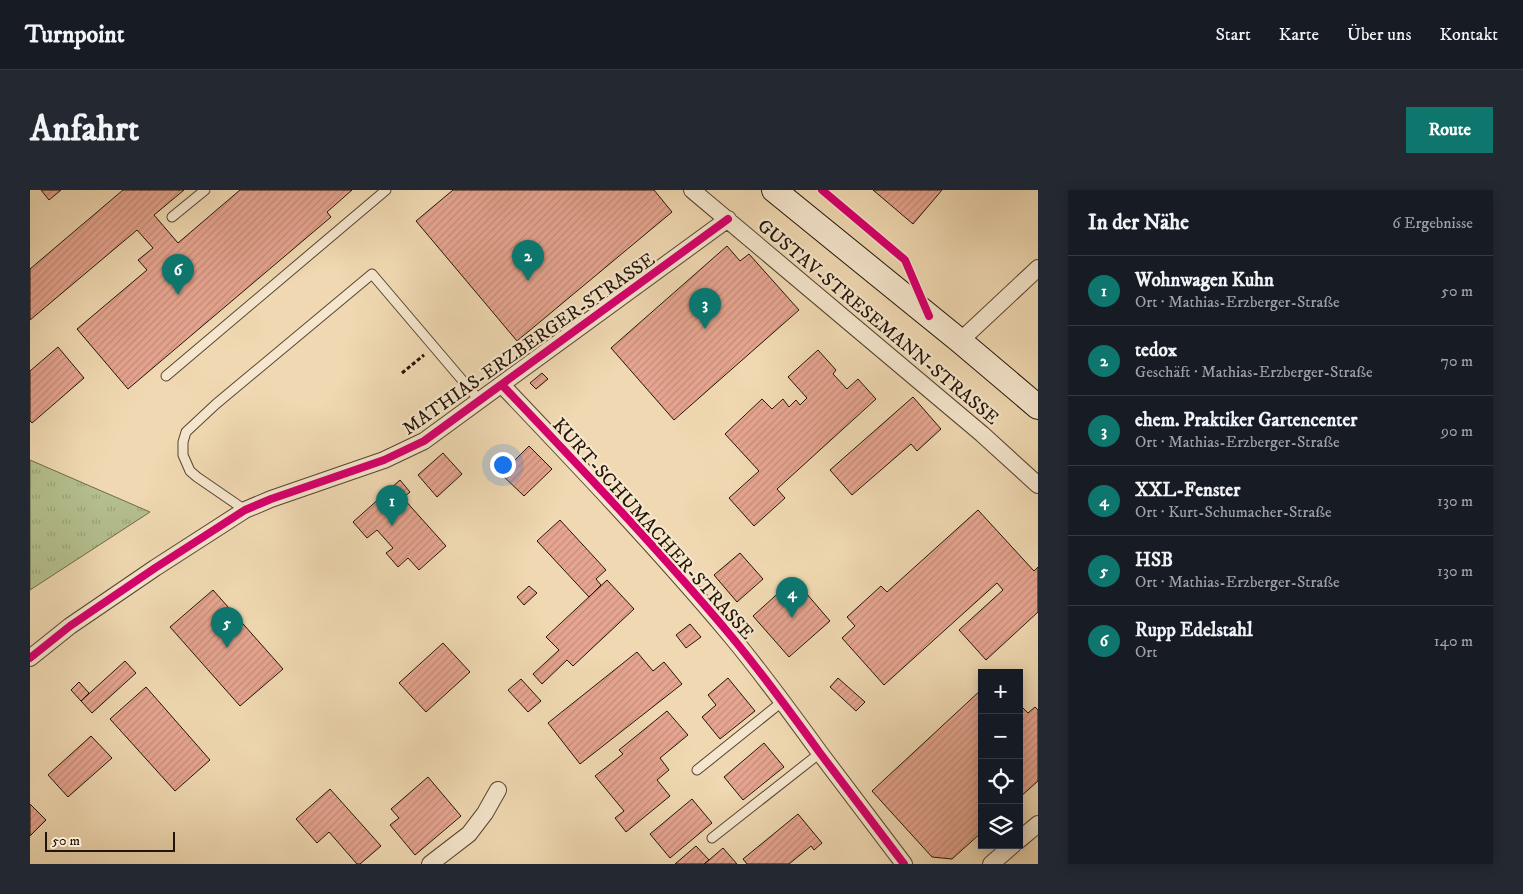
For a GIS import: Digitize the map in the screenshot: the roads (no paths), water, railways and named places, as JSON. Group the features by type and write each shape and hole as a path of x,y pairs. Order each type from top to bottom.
{"main road":[{"path":"774,190 1038,407"}],"street":[{"name":"GUSTAV-STRESEMANN-STRASSE","path":"692,190 982,434 1038,485"},
{"name":"MATHIAS-ERZBERGER-STRASSE","path":"30,658 70,626 245,510 384,460 424,441 728,219"},
{"path":"960,341 1038,268"},
{"name":"KURT-SCHUMACHER-STRASSE","path":"502,385 621,511 731,636 783,701 904,864"},
{"path":"430,864 468,834 485,813 498,790"},
{"path":"1023,837 1038,824"},
{"path":"991,864 1008,849"}],"lane":[{"path":"172,217 204,190"},
{"path":"166,376 386,190"},
{"path":"245,510 193,474 187,466 183,455 183,442 186,432 216,404 372,274 480,401"},
{"path":"697,770 783,701"},
{"path":"712,838 820,753"}],"place":[{"name":"tedox","path":"528,281"},
{"name":"Rupp Edelstahl","path":"178,295"},
{"name":"ehem. Praktiker Gartencenter","path":"705,329"},
{"name":"Wohnwagen Kuhn","path":"392,526"},
{"name":"XXL-Fenster","path":"792,618"},
{"name":"HSB","path":"227,648"}]}
